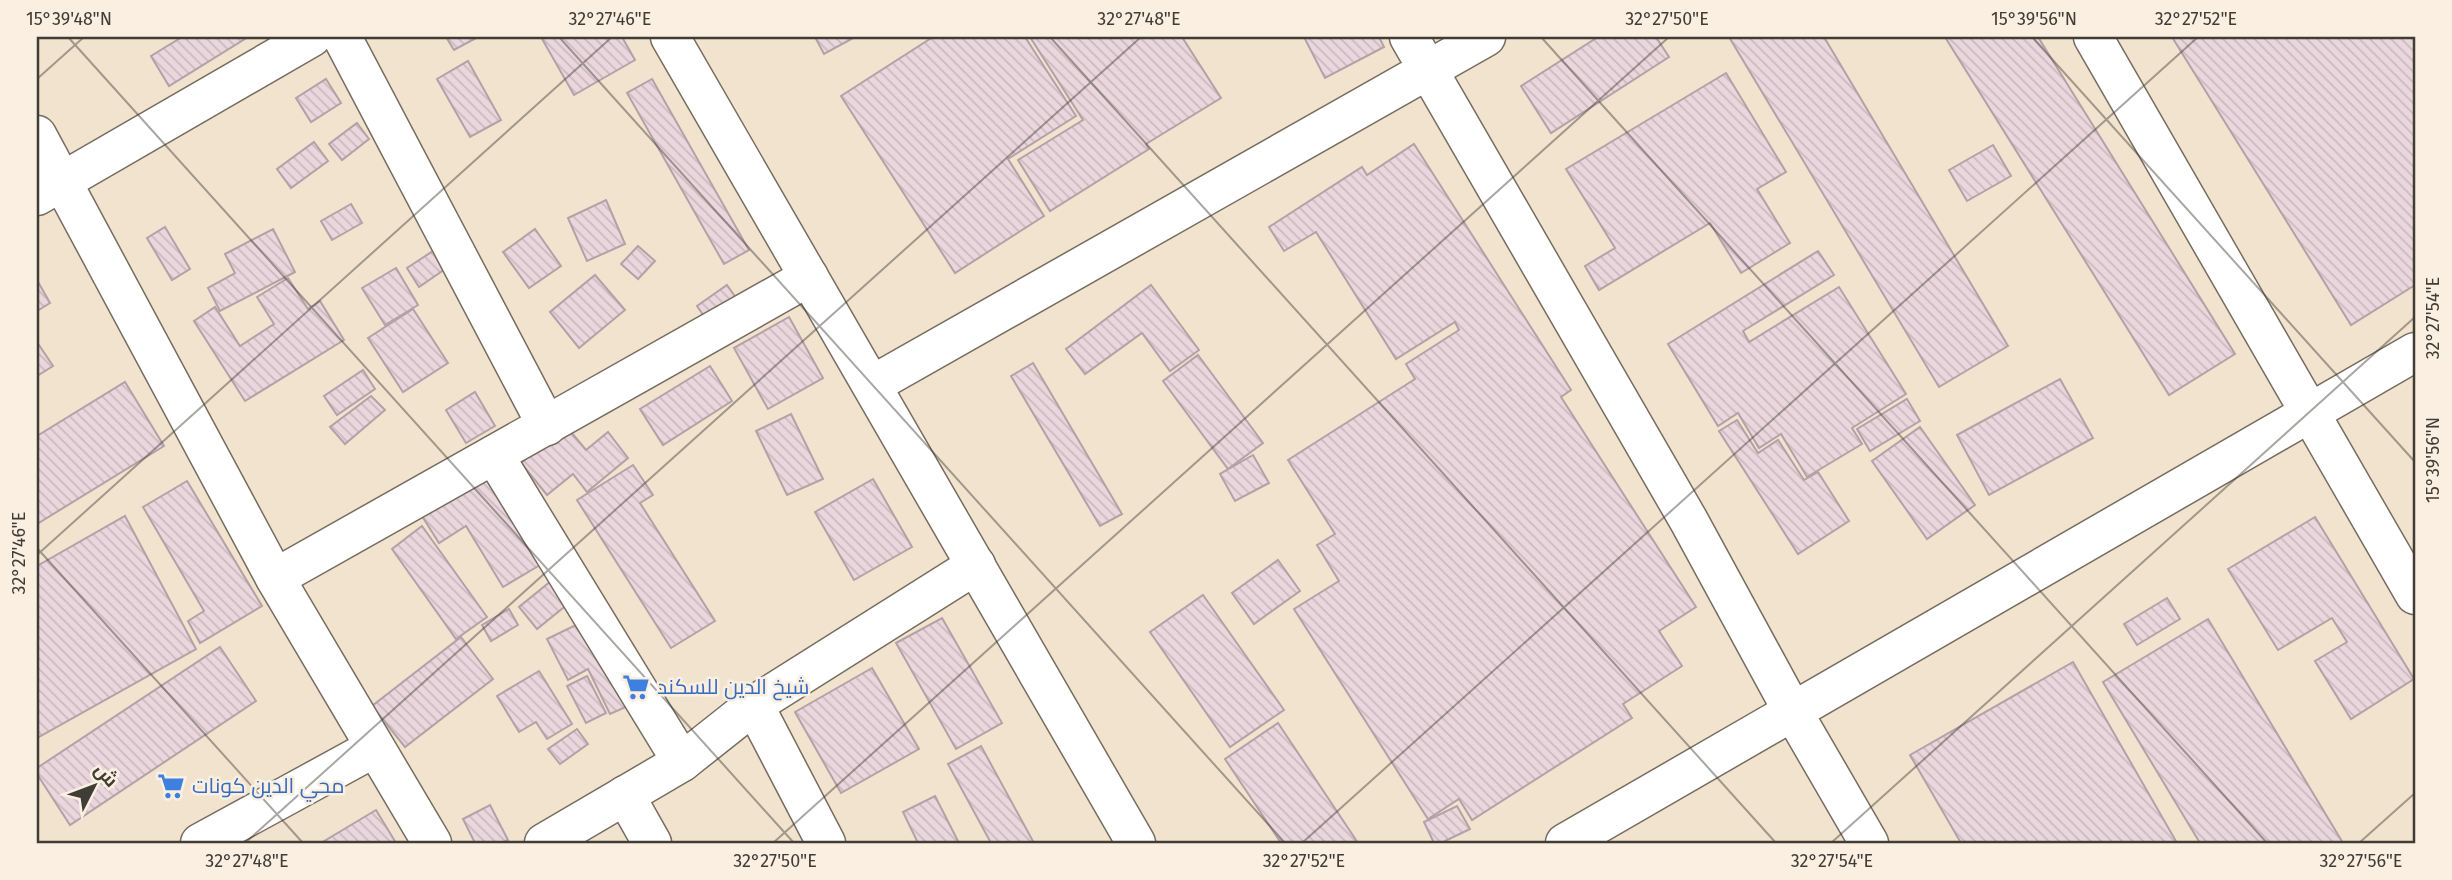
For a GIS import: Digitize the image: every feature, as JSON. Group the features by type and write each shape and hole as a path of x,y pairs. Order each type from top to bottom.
{"street":[{"path":"50,189 312,37"},
{"path":"342,37 547,426"},
{"path":"670,37 1136,843"},
{"path":"1409,37 1689,521 1793,712 1869,843"},
{"path":"872,385 1486,37"},
{"path":"2093,37 2415,595"},
{"path":"37,135 50,189 374,748 432,843"},
{"path":"275,578 809,277"},
{"path":"1565,843 2415,352"},
{"path":"494,455 682,762"},
{"path":"544,843 682,762 754,705 976,565"},
{"path":"754,705 826,843"},
{"path":"200,843 374,748"},
{"path":"625,795 652,843"}],"shaded area":[{"path":"37,37 2415,37 2415,843 37,843"}],"building":[{"path":"182,37 248,37 169,86 151,56"},
{"path":"446,37 478,37 454,50"},
{"path":"541,37 622,37 635,60 574,95"},
{"path":"815,37 855,37 824,54"},
{"path":"933,37 1025,37 1076,116 1008,159 1044,216 955,273 841,96"},
{"path":"1030,37 1182,37 1221,98 1146,144 1149,149 1050,211 1018,160 1083,120"},
{"path":"1304,37 1379,37 1384,47 1325,78"},
{"path":"1598,37 1656,37 1669,57 1551,133 1521,86"},
{"path":"1729,37 1824,37 2008,346 1939,387"},
{"path":"1945,37 2038,37 2235,354 2169,395"},
{"path":"2172,37 2415,37 2415,285 2351,325"},
{"path":"468,61 501,120 470,137 437,79"},
{"path":"1726,73 1786,172 1757,189 1790,243 1741,273 1710,223 1599,290 1585,266 1615,248 1566,169"},
{"path":"326,79 341,103 311,122 296,98"},
{"path":"652,79 749,250 724,264 627,93"},
{"path":"357,123 369,139 342,160 329,144"},
{"path":"314,142 328,161 291,188 277,169"},
{"path":"1414,144 1571,390 1561,397 1696,607 1659,631 1682,666 1623,704 1632,718 1472,820 1459,799 1428,819 1294,609 1339,581 1317,545 1335,534 1288,460 1415,379 1406,364 1459,330 1455,322 1396,359 1316,232 1284,251 1269,227 1362,167 1367,175"},
{"path":"1993,145 2011,176 1967,201 1949,170"},
{"path":"606,200 625,244 587,261 568,218"},
{"path":"351,204 362,223 332,240 321,221"},
{"path":"165,227 190,269 172,280 147,238"},
{"path":"273,229 295,272 220,311 208,288 235,273 225,254"},
{"path":"535,229 561,266 529,288 503,252"},
{"path":"638,246 655,261 638,279 621,264"},
{"path":"436,249 448,267 419,287 407,268"},
{"path":"1818,251 1834,275 1743,331 1749,342 1839,287 1906,394 1852,428 1862,444 1807,477 1781,434 1759,448 1738,413 1718,426 1668,344"},
{"path":"396,268 418,305 385,325 362,288"},
{"path":"595,275 625,310 579,348 550,312"},
{"path":"288,278 308,309 320,301 344,340 245,401 194,321 215,307 240,346 274,324 257,297"},
{"path":"37,280 50,303 37,311"},
{"path":"727,285 743,308 713,329 697,306"},
{"path":"1151,285 1199,350 1170,371 1142,333 1085,374 1066,349"},
{"path":"413,309 448,363 403,392 368,338"},
{"path":"789,317 823,378 768,409 734,348"},
{"path":"37,342 53,366 37,376"},
{"path":"1198,355 1263,443 1228,469 1163,381"},
{"path":"1033,363 1122,514 1100,526 1011,376"},
{"path":"710,366 732,401 663,445 640,409"},
{"path":"363,370 375,389 337,415 324,396"},
{"path":"2060,379 2093,438 1989,495 1957,435"},
{"path":"125,382 164,446 37,524 37,436"},
{"path":"475,392 495,426 466,443 446,410"},
{"path":"371,396 385,410 345,444 330,427"},
{"path":"1907,399 1920,421 1870,451 1857,429"},
{"path":"791,414 823,479 787,495 756,431"},
{"path":"1737,420 1758,453 1778,440 1804,480 1818,472 1849,521 1798,554 1719,431"},
{"path":"566,426 586,450 608,432 628,458 587,492 573,474 547,495 521,463"},
{"path":"1920,427 1975,505 1927,539 1872,461"},
{"path":"1253,455 1269,483 1235,501 1220,474"},
{"path":"633,465 653,495 640,503 715,621 671,648 577,500"},
{"path":"487,477 540,565 503,587 466,526 439,543 422,516"},
{"path":"873,479 912,547 854,580 815,512"},
{"path":"187,481 262,606 200,643 188,621 204,611 143,507"},
{"path":"125,516 196,649 37,738 37,566"},
{"path":"2315,517 2414,679 2351,719 2315,661 2347,642 2332,618 2278,650 2228,569"},
{"path":"422,526 487,617 456,639 392,549"},
{"path":"1278,560 1300,591 1254,624 1232,593"},
{"path":"556,577 574,599 537,629 519,607"},
{"path":"1203,595 1284,710 1230,747 1150,632"},
{"path":"2167,598 2180,619 2137,645 2124,624"},
{"path":"509,609 518,625 491,641 482,625"},
{"path":"942,618 1002,723 956,749 896,643"},
{"path":"2208,619 2343,843 2200,843 2103,682"},
{"path":"586,620 628,706 610,714 588,669 568,680 547,639"},
{"path":"461,637 493,679 405,747 372,706"},
{"path":"220,647 256,701 70,825 37,774 37,768"},
{"path":"2073,662 2177,843 1961,843 1910,755"},
{"path":"872,668 919,749 841,793 795,712"},
{"path":"539,671 572,724 547,739 536,722 519,732 497,696"},
{"path":"587,676 606,713 586,723 567,686"},
{"path":"1278,723 1358,843 1281,843 1225,759"},
{"path":"577,729 588,744 560,764 548,749"},
{"path":"981,746 1034,843 991,843 948,764"},
{"path":"935,796 959,843 918,843 903,812"},
{"path":"490,805 508,840 501,843 475,843 463,819"},
{"path":"1457,806 1470,829 1441,843 1434,843 1424,822"},
{"path":"376,810 396,843 321,843"}],"place":[{"name":"شيخ الدين للسكند","path":"636,687"},
{"name":"محي الدين كونات","path":"171,786"}]}
